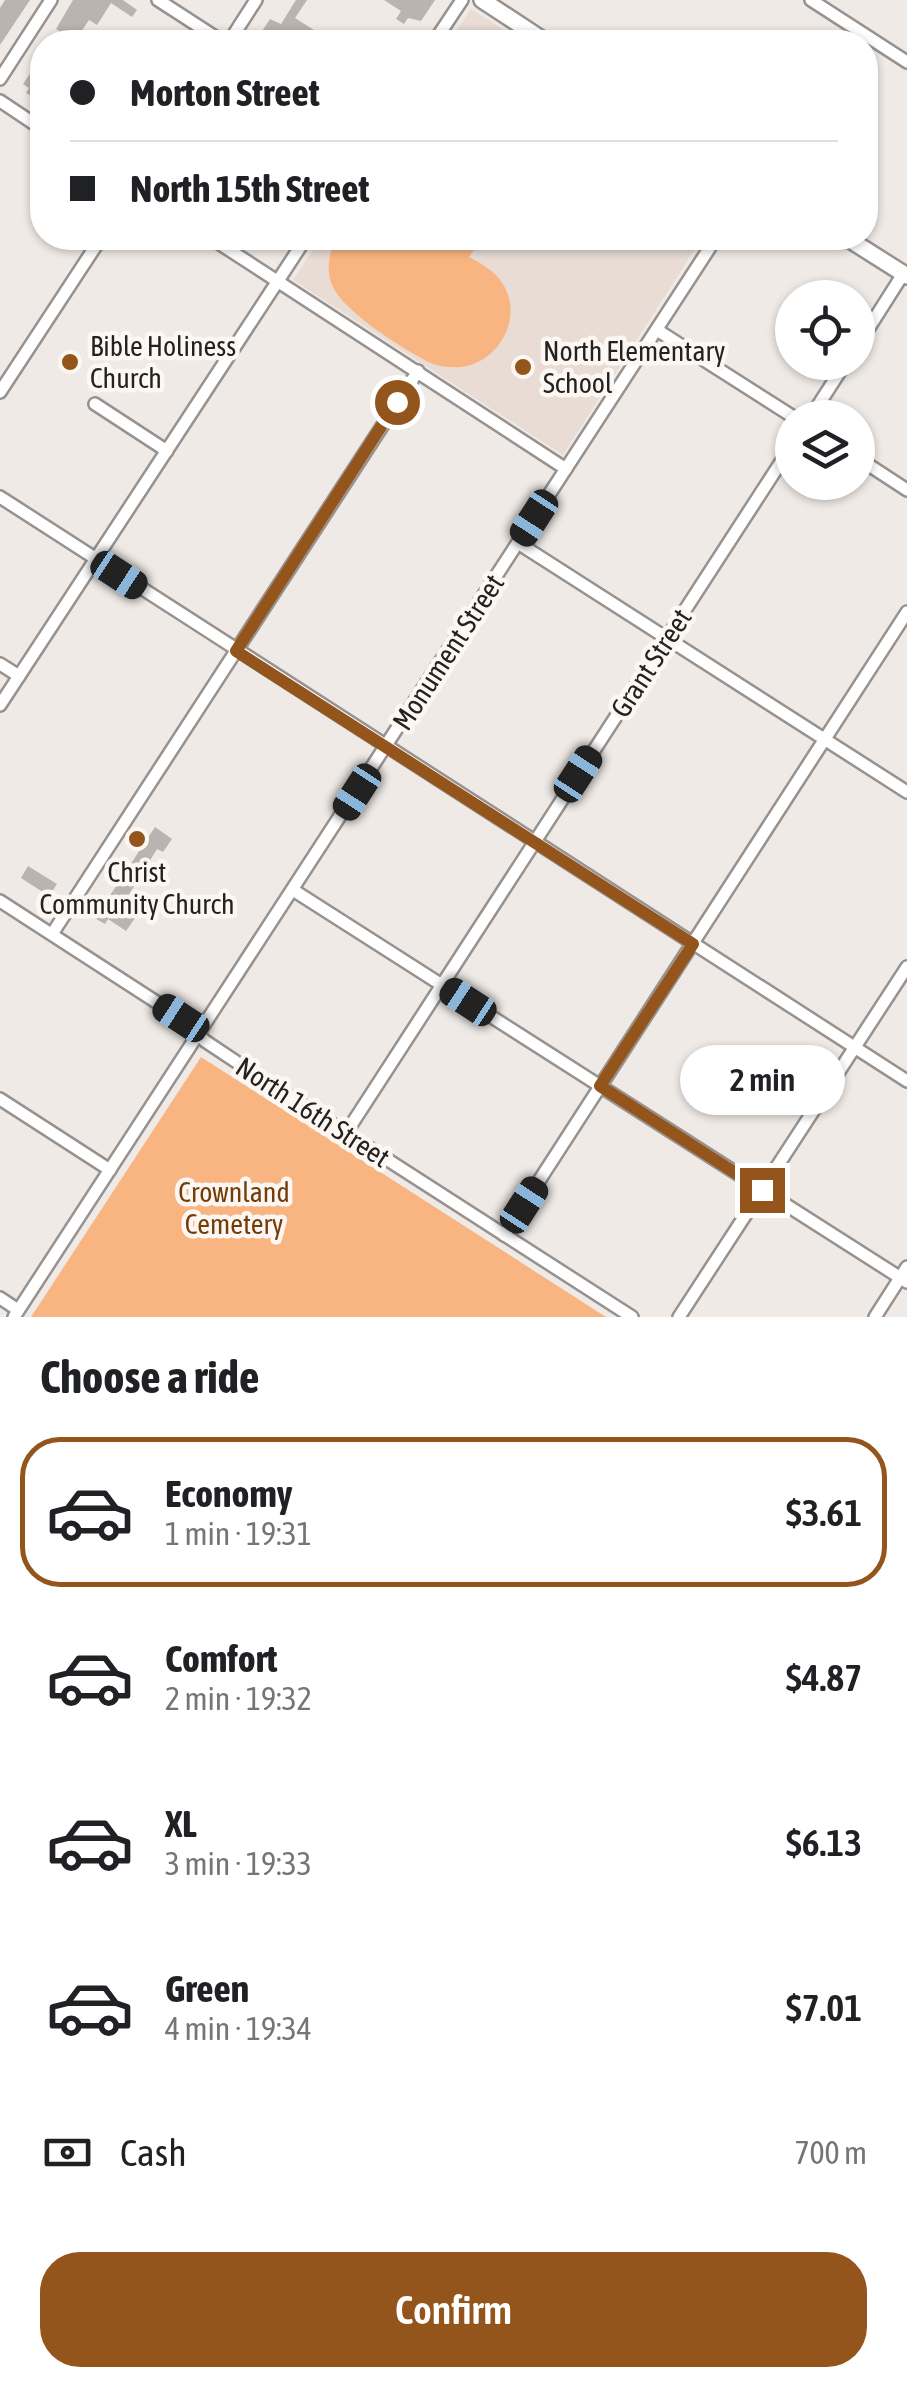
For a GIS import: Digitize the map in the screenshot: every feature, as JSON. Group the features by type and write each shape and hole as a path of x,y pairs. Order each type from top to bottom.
{"main road":[{"path":"482,0 528,30"},
{"path":"866,250 905,275"}],"street":[{"path":"32,30 51,0"},
{"path":"158,0 207,30"},
{"path":"235,30 256,0"},
{"path":"442,30 462,0"},
{"path":"811,0 857,30"},
{"path":"0,79 30,33"},
{"path":"878,43 907,62"},
{"path":"0,101 30,120"},
{"path":"0,392 93,250"},
{"path":"231,250 566,469"},
{"path":"0,705 298,250"},
{"name":"Monument Street","path":"16,1313 708,250"},
{"path":"875,320 905,275"},
{"path":"658,330 775,405"},
{"path":"52,934 418,371"},
{"path":"95,404 166,451"},
{"path":"875,469 907,490"},
{"name":"Grant Street","path":"346,1132 775,471"},
{"path":"0,497 907,1081"},
{"path":"518,544 907,792"},
{"path":"504,1235 907,612"},
{"path":"0,664 19,676"},
{"path":"293,890 762,1190 905,1276 875,1317"},
{"name":"North 16th Street","path":"0,901 181,1018 199,1036 632,1317"},
{"path":"679,1317 907,967"},
{"path":"0,1099 110,1170"},
{"path":"0,1298 16,1313"}],"shaded area":[{"path":"471,9 504,30 457,30"},
{"name":"North Elementary School","path":"313,250 694,250 563,455 293,280"}],"green space":[{"path":"331,250 474,250 469,257 493,273 507,293 510,321 505,334 488,356 475,363 461,367 435,364 390,339 346,304 331,282"},
{"name":"Crownland Cemetery","path":"201,1057 606,1317 31,1317"}],"building":[{"path":"5,0 30,0 0,45 0,8"},
{"path":"73,0 123,0 137,10 132,17 111,3 97,25 89,20 82,30 56,29"},
{"path":"296,0 307,0 295,18 314,30 263,30 270,19 281,24"},
{"path":"384,0 435,0 421,21 408,18 404,24 396,19 401,11"},
{"path":"30,74 30,95 26,93 29,88 23,84"},
{"path":"155,827 172,839 163,852 157,849 120,909 135,918 126,931 108,919 105,924 91,916 103,897 107,900"},
{"path":"28,866 57,884 49,896 21,878"}],"place":[{"name":"Bible Holiness Church","path":"70,362"},
{"name":"North Elementary School","path":"523,367"},
{"name":"Christ Community Church","path":"137,839"}],"route":[{"path":"397,402 236,651 693,944 600,1086 762,1190"}]}
